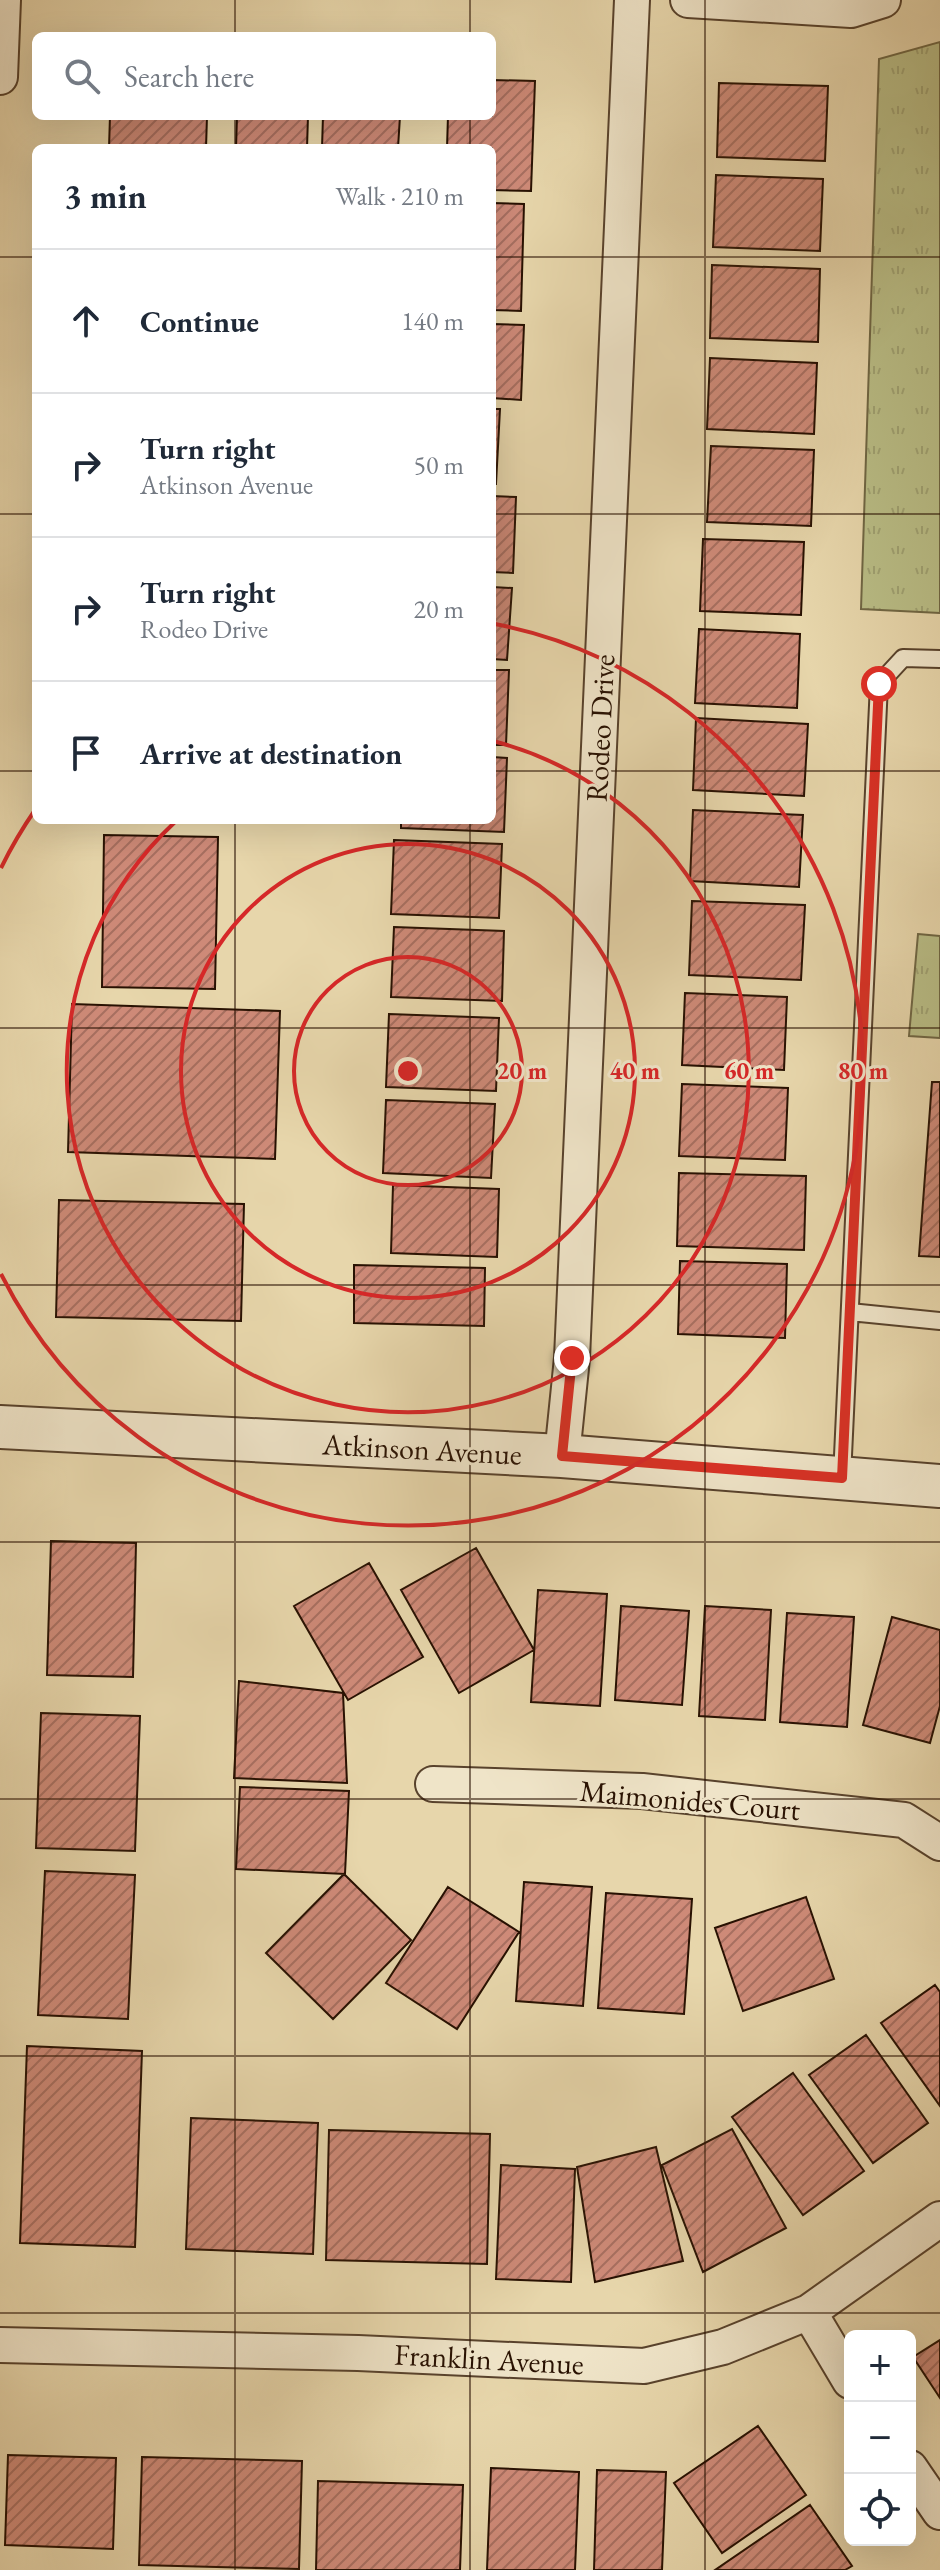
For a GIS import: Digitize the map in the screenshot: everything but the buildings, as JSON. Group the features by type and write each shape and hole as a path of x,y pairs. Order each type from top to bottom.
{"street":[{"path":"0,77 3,0"},
{"name":"Rodeo Drive","path":"562,1456 572,1358 632,0"},
{"path":"688,0 851,10 883,0"},
{"name":"Atkinson Avenue","path":"0,1427 562,1456 940,1486"},
{"name":"Maimonides Court","path":"433,1784 642,1791 904,1820 940,1843"},
{"name":"Franklin Avenue","path":"0,2345 358,2353 644,2366 723,2347 809,2312 940,2219"},
{"path":"809,2312 844,2371"},
{"path":"914,2474 940,2512"}],"lane":[{"path":"842,1478 879,684 903,658 940,659"},
{"path":"850,1312 940,1321"}],"green space":[{"path":"940,42 940,613 861,609 879,59"},
{"path":"918,934 940,936 940,1038 909,1036"}],"route":[{"path":"572,1358 562,1456 842,1478 879,684"}]}
